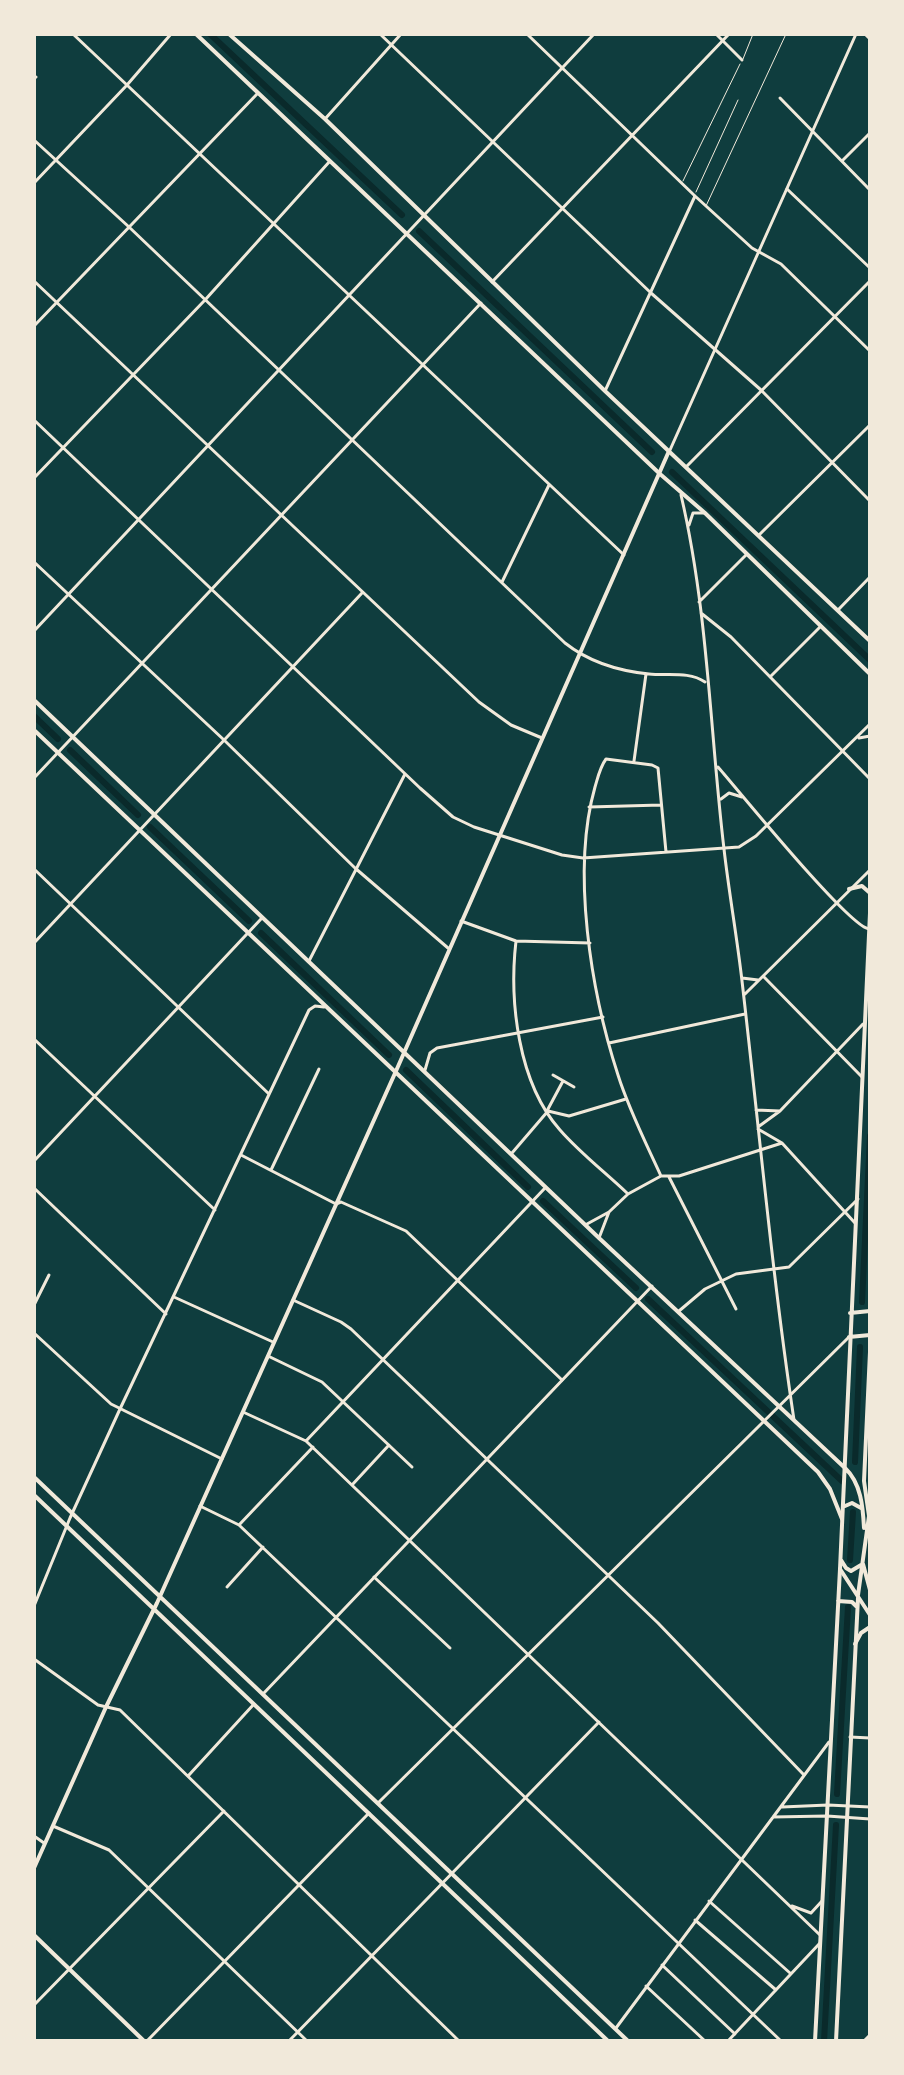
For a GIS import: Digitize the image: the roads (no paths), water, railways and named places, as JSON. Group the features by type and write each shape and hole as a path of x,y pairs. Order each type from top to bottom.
{"main road":[{"path":"196,34 660,474 705,513 870,674"},
{"path":"229,34 325,119 421,218 870,641"},
{"path":"34,1868 106,1707 157,1603 396,1071 669,451"},
{"path":"34,700 777,1407 845,1468 853,1477 864,1513 865,1532"},
{"path":"34,730 766,1419 818,1472 830,1489 842,1521"},
{"path":"849,889 862,886 870,893"},
{"path":"815,2041 870,913"},
{"path":"850,1313 870,1311"},
{"path":"849,1337 870,1335"},
{"path":"836,2041 857,1608 869,1516 864,1481 870,1352"},
{"path":"34,1477 628,2041"},
{"path":"34,1495 608,2041"},
{"path":"843,1509 849,1503 857,1504 864,1513"},
{"path":"840,1558 851,1571 862,1563"},
{"path":"862,1563 870,1590"},
{"path":"840,1569 870,1615"},
{"path":"838,1601 852,1602 857,1608"},
{"path":"855,1644 864,1629 870,1627"},
{"path":"369,1813 378,1803"},
{"path":"34,1935 146,2041"}],"street":[{"path":"73,34 624,555"},
{"path":"34,183 171,34"},
{"path":"380,34 651,293 761,390 870,501"},
{"path":"325,119 401,34"},
{"path":"527,34 682,184 752,248 781,264 870,351"},
{"path":"34,631 594,34"},
{"path":"716,34 742,60"},
{"path":"492,282 729,34"},
{"path":"669,451 856,34"},
{"path":"865,34 870,39"},
{"path":"34,326 258,93"},
{"path":"780,98 870,190"},
{"path":"842,161 870,133"},
{"path":"34,140 129,227 501,584 580,654 615,668 646,674 695,675 707,683"},
{"path":"34,478 205,300 330,161"},
{"path":"787,189 870,268"},
{"path":"605,391 695,196"},
{"path":"34,281 495,715 542,738"},
{"path":"686,467 870,281"},
{"path":"34,778 481,303"},
{"path":"34,420 405,774 453,817 498,837 546,852 583,858 744,844 768,825 870,724"},
{"path":"758,536 870,425"},
{"path":"501,584 549,485"},
{"path":"681,492 701,613 723,848 742,978 794,1420"},
{"path":"689,529 693,513 705,513"},
{"path":"699,602 747,554"},
{"path":"34,562 355,868 448,948"},
{"path":"838,610 870,577"},
{"path":"34,943 362,593"},
{"path":"701,613 724,630 870,779"},
{"path":"770,677 821,626"},
{"path":"634,761 646,674"},
{"path":"856,739 870,736"},
{"path":"661,1176 626,1099 603,1017 590,943 583,858 589,807 604,761 609,758 634,761 658,768 666,853"},
{"path":"716,765 836,902 860,927 869,929"},
{"path":"309,961 405,774"},
{"path":"719,801 729,793 746,799"},
{"path":"589,807 661,805"},
{"path":"34,869 269,1094"},
{"path":"744,996 870,870"},
{"path":"34,1161 263,917"},
{"path":"460,920 516,941 590,943"},
{"path":"516,941 514,1001 530,1083 558,1129 628,1194"},
{"path":"742,978 751,981 763,978"},
{"path":"763,978 862,1077"},
{"path":"34,1606 72,1513 309,1010 318,1006 327,1008"},
{"path":"609,1043 745,1014"},
{"path":"425,1070 427,1058 437,1048 603,1017"},
{"path":"758,1128 780,1111 863,1024"},
{"path":"34,1039 215,1210"},
{"path":"271,1170 319,1069"},
{"path":"553,1075 574,1087"},
{"path":"511,1154 548,1111 563,1081"},
{"path":"548,1111 569,1116 626,1099"},
{"path":"756,1110 780,1111"},
{"path":"758,1128 782,1143 857,1226"},
{"path":"582,1222 591,1223 609,1212 628,1194 661,1176 679,1176 782,1143"},
{"path":"241,1155 336,1204 341,1202 406,1231 562,1380"},
{"path":"668,1177 736,1309"},
{"path":"34,1188 166,1314"},
{"path":"306,1441 546,1188"},
{"path":"679,1311 721,1280 736,1274 784,1269 793,1264 858,1199"},
{"path":"599,1238 609,1212"},
{"path":"34,1305 49,1275"},
{"path":"263,1694 652,1286"},
{"path":"174,1297 274,1342"},
{"path":"293,1300 346,1324 609,1575 804,1775"},
{"path":"34,1333 108,1402 222,1459"},
{"path":"378,1803 849,1337"},
{"path":"268,1356 322,1382 412,1467"},
{"path":"243,1412 313,1447 820,1935"},
{"path":"352,1485 389,1445"},
{"path":"239,1525 313,1447"},
{"path":"200,1506 239,1525 263,1547 781,2041"},
{"path":"227,1587 263,1547"},
{"path":"374,1577 450,1648"},
{"path":"34,1659 98,1705 120,1710 459,2041"},
{"path":"188,1776 254,1704"},
{"path":"289,2041 599,1722"},
{"path":"850,1737 870,1738"},
{"path":"615,2029 831,1739"},
{"path":"780,1807 870,1807"},
{"path":"34,2005 224,1811"},
{"path":"146,2041 369,1813"},
{"path":"773,1817 870,1819"},
{"path":"53,1826 104,1847 307,2041"},
{"path":"34,1836 45,1843"},
{"path":"789,1905 811,1913 822,1900"},
{"path":"709,1901 791,1974"},
{"path":"695,1920 776,1990"},
{"path":"728,2041 820,1943"},
{"path":"662,1965 735,2034"},
{"path":"646,1986 705,2041"},
{"path":"864,2041 870,2035"}],"lane":[{"path":"682,184 753,34"},
{"path":"706,206 786,34"},
{"path":"695,196 738,100"}],"waterway":[{"path":"210,34 402,215"},
{"path":"419,231 652,452"},
{"path":"672,472 870,660"},
{"path":"34,716 58,739"},
{"path":"70,750 138,815"},
{"path":"150,827 249,921"},
{"path":"261,933 389,1055"},
{"path":"406,1070 528,1187"},
{"path":"862,1302 870,1136"},
{"path":"543,1201 636,1288"},
{"path":"648,1299 842,1481"},
{"path":"855,1462 860,1347"},
{"path":"850,1560 853,1512"},
{"path":"837,1794 848,1607"},
{"path":"824,2041 836,1825"}]}
